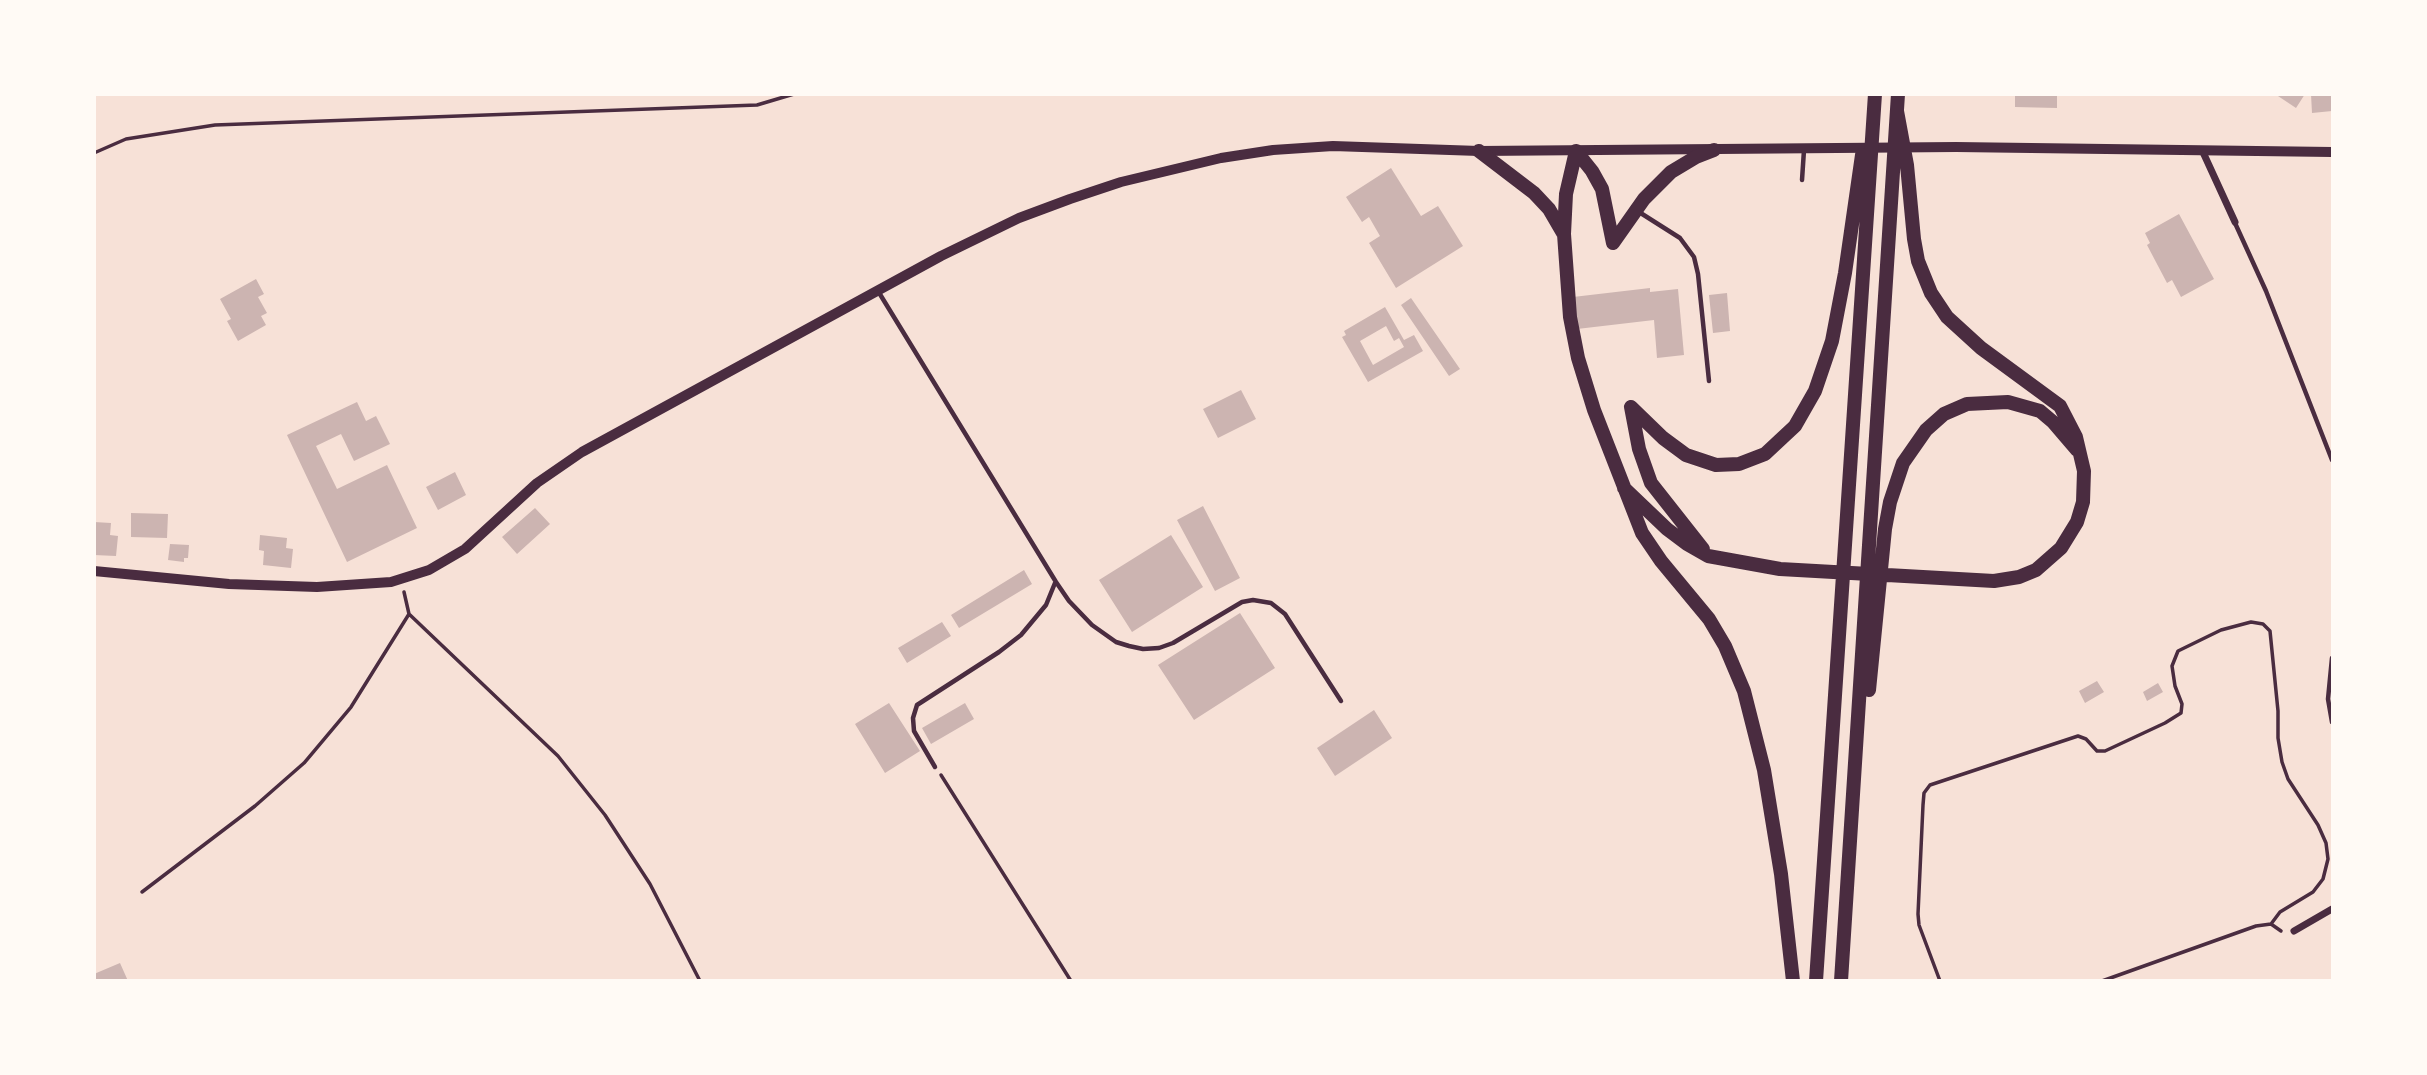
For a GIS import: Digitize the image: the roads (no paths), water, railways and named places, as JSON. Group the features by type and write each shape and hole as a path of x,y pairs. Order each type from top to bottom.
{"highway":[{"path":"1708,556 1651,482 1640,449 1632,407 1686,455 1707,464 1739,464 1765,454 1795,426 1815,391 1832,341 1849,249 1869,94"},
{"path":"1816,981 1875,94"},
{"path":"1841,981 1898,94"},
{"path":"1624,488 1667,529 1708,556 1780,569 1934,579 2007,580 2028,574 2044,565 2061,548 2081,513 2085,487 2081,454 2070,422 2060,406 1957,328 1928,287 1918,261 1914,239 1907,164 1897,111"},
{"path":"1576,151 1602,189 1613,243 1636,209 1671,172 1714,150"},
{"path":"1479,151 1534,193 1549,209 1564,234"},
{"path":"1576,151 1566,194 1564,234 1570,317 1578,358 1624,488 1647,542 1709,619 1725,646 1744,691 1764,770 1781,874 1793,981"},
{"path":"1848,887 1885,529 1894,487 1903,463 1919,438 1938,418 1956,408 1979,401 2008,402 2040,411 2081,454"}],"main road":[{"path":"94,571 292,587 345,586 401,579 437,566 465,550 537,483 582,452 878,290 1019,218 1096,191 1181,167 1261,152 1317,147 1576,151 1956,147 2333,152"}],"street":[{"path":"2202,149 2235,222"},
{"path":"2294,931 2333,909"}],"lane":[{"path":"1802,180 1804,149"},
{"path":"1636,209 1680,238 1694,257 1709,381"},
{"path":"2235,222 2266,291 2333,460"},
{"path":"878,290 1056,582 1091,625 1116,642 1143,649 1159,648 1173,643 1242,602 1253,600 1271,603 1285,614 1341,701"},
{"path":"935,767 914,731 913,718 917,705 1021,635 1046,605 1056,582"},
{"path":"2333,658 2329,699 2333,722"}]}
